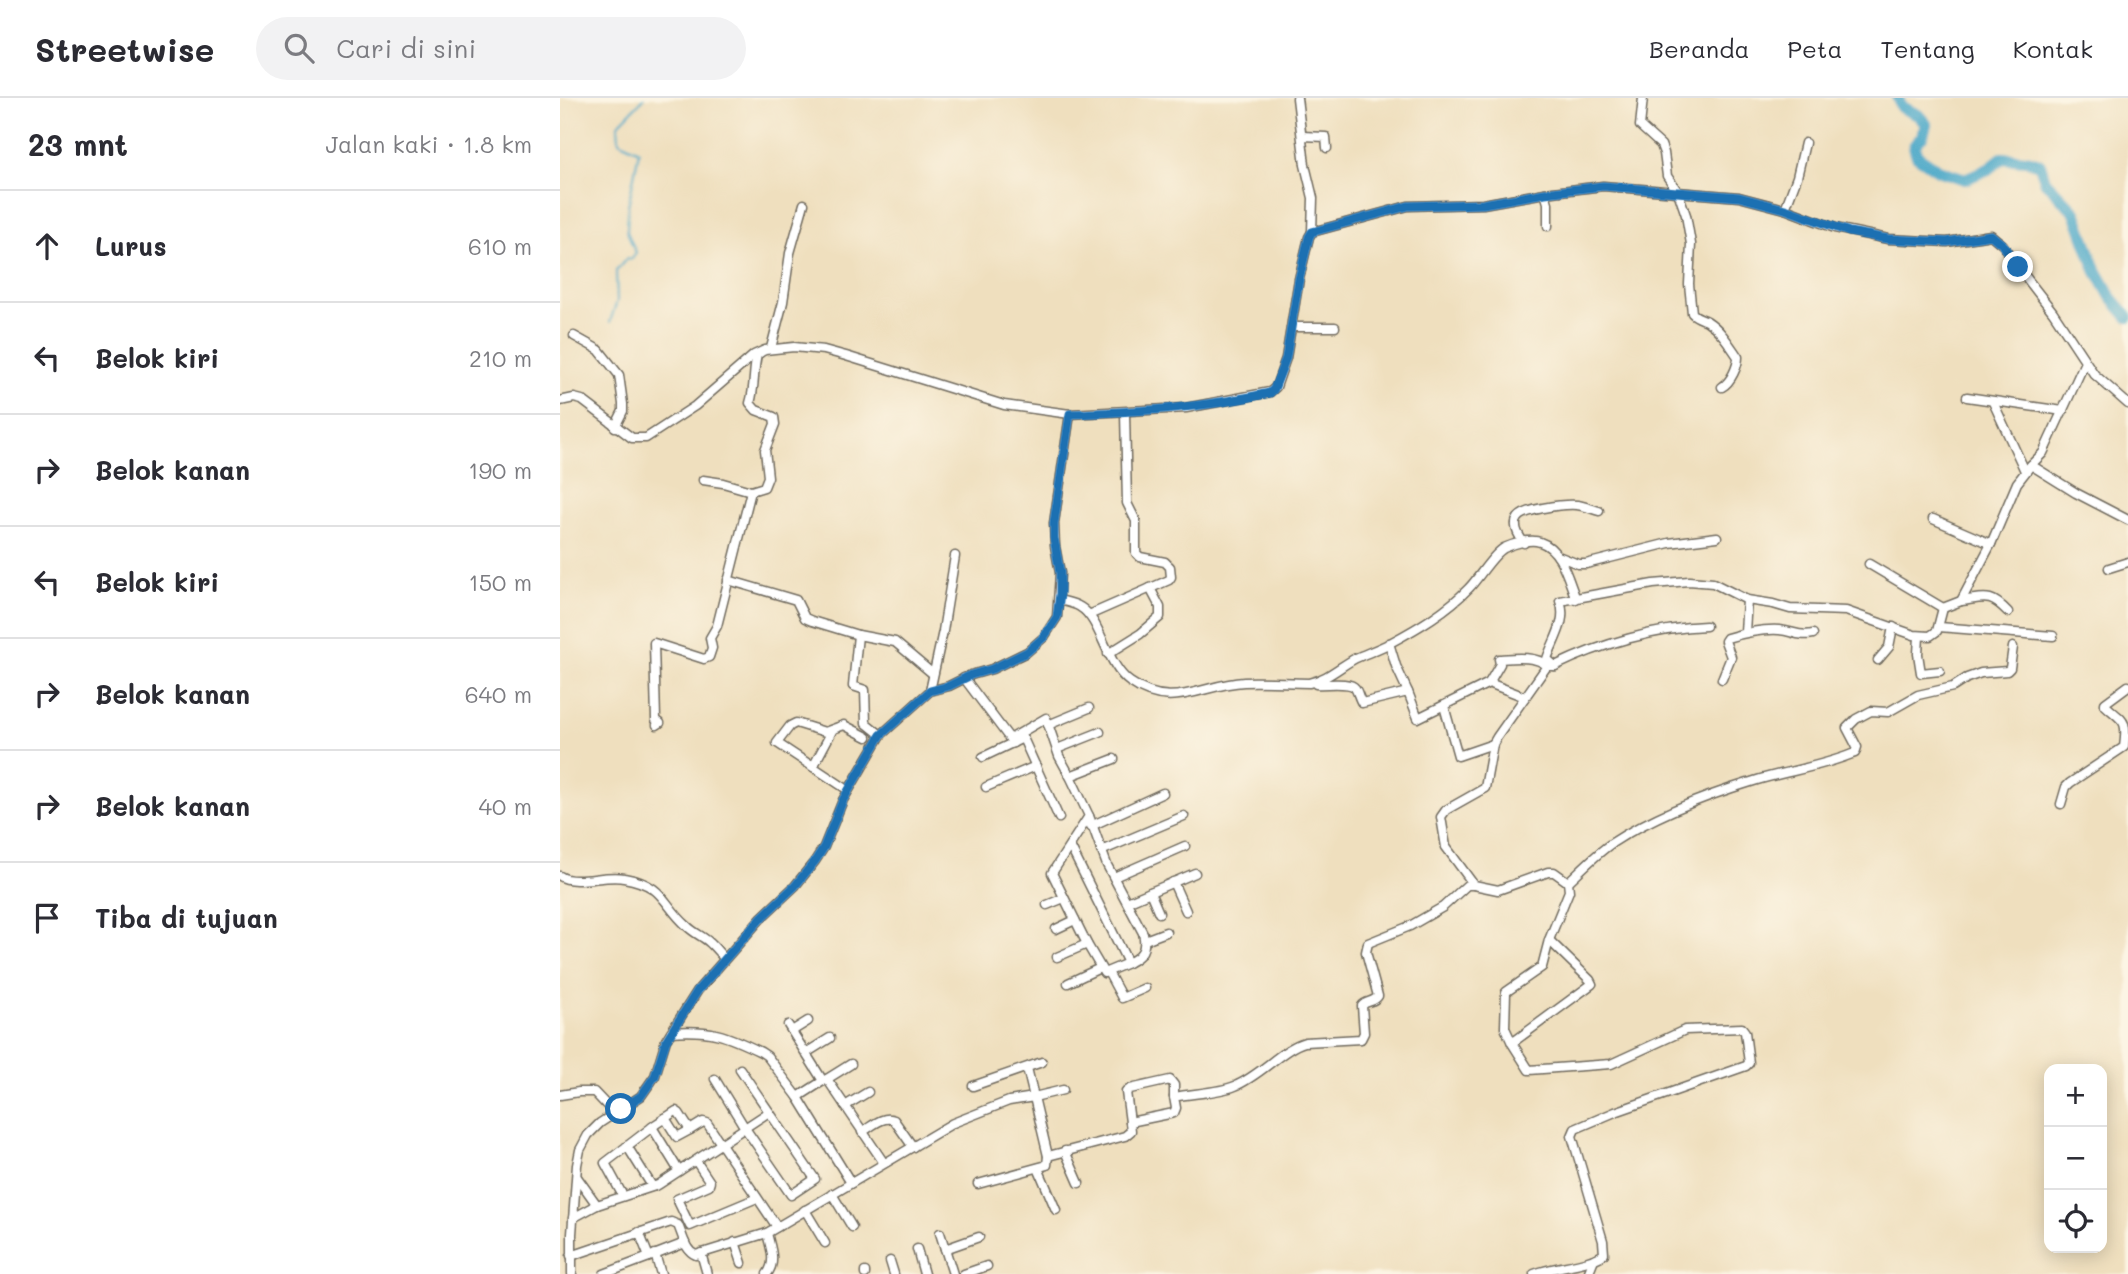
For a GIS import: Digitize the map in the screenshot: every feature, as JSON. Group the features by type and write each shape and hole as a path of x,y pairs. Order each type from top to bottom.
{"street":[{"path":"560,401 574,398 582,400 636,439 652,436 695,406 754,355 768,349 794,347 824,350 1004,405 1070,414 1186,408 1270,393 1276,387 1286,358 1299,279 1312,232 1313,198 1305,165 1297,98"},
{"path":"1643,98 1640,127 1661,145 1667,176 1678,192 1686,215 1691,244 1689,284 1692,313 1717,329 1738,357 1727,384 1722,387"},
{"path":"1302,136 1326,137 1327,148"},
{"path":"1785,209 1797,177 1805,143"},
{"path":"1312,232 1408,206 1483,204 1603,186 1739,197 1785,209 1835,228 1888,239 1947,242 1991,235 2003,245 2102,383 2128,404"},
{"path":"1545,193 1548,202 1548,226"},
{"path":"703,480 751,491 764,487 768,477 765,450 775,425 774,417 756,410 750,403 757,355 768,349 783,302 790,253 804,204"},
{"path":"1292,327 1335,327"},
{"path":"574,336 599,350 620,374 623,411 615,426"},
{"path":"1961,601 2017,482 2043,453 2085,362"},
{"path":"1967,397 2063,411"},
{"path":"1999,402 2028,468 2128,520"},
{"path":"1089,615 1169,580 1171,575 1166,562 1140,557 1136,553 1136,521 1127,503 1125,413"},
{"path":"572,1274 573,1218 580,1150 588,1135 614,1113 641,1096 655,1076 666,1041 698,990 724,958 795,886 815,861 824,847 848,790 881,735 930,691 992,669 1027,652 1044,637 1057,617 1060,573 1054,523 1070,414"},
{"path":"657,725 660,723 656,720 654,643 704,659 709,657 712,648 710,639 717,626 751,491"},
{"path":"1524,543 1517,534 1516,522 1525,512 1570,505 1599,511"},
{"path":"1933,519 1990,544"},
{"path":"1309,683 1331,676 1354,659 1428,621 1469,588 1503,549 1538,541 1559,556 1578,564 1586,564 1669,543 1717,537"},
{"path":"930,691 955,556"},
{"path":"1559,556 1576,598"},
{"path":"2109,568 2128,562"},
{"path":"1869,564 1943,608"},
{"path":"728,580 796,600 805,618 858,635 895,642 933,674"},
{"path":"1551,666 1548,659 1561,628 1563,607 1560,601 1640,586 1689,581 1713,583 1747,600 1790,609 1846,611 1919,636 1930,636 1939,627 1943,608"},
{"path":"1108,654 1140,634 1160,617 1160,607 1150,588"},
{"path":"1943,608 1961,601 1989,598 1994,599 2007,612"},
{"path":"1059,600 1079,606 1089,615 1117,668 1129,682 1154,694 1167,697 1245,682 1329,685 1349,683 1362,703 1408,692"},
{"path":"1745,632 1747,600"},
{"path":"1474,885 1446,847 1441,820 1446,810 1485,788 1493,744 1525,697 1551,666 1614,642 1687,626 1706,625"},
{"path":"1878,660 1889,647 1894,627"},
{"path":"1939,627 2053,636"},
{"path":"1723,678 1731,657 1725,639 1745,632 1778,630 1800,636 1813,634"},
{"path":"858,635 853,686 865,690 866,723 881,735"},
{"path":"1919,636 1921,673 1940,671"},
{"path":"1389,643 1418,718 1489,683 1500,664 1499,659 1533,659 1551,666"},
{"path":"1568,882 1611,844 1657,819 1741,785 1817,767 1855,753 1857,747 1847,728 1856,719 1871,711 1888,712 1918,695 1953,687 1980,673 2007,671 2010,668 2013,648"},
{"path":"964,678 1011,741"},
{"path":"1489,683 1525,697"},
{"path":"2061,804 2070,783 2124,747 2126,727 2120,715 2105,703 2128,686"},
{"path":"1444,706 1458,756 1493,744"},
{"path":"1048,725 1089,708"},
{"path":"983,757 1046,718 1101,851 1145,940 1140,956 1128,963 1068,983"},
{"path":"832,731 817,731 794,723 777,743 848,790"},
{"path":"813,767 836,727 845,725 867,737"},
{"path":"1057,749 1100,732"},
{"path":"1011,741 1023,738 1059,818"},
{"path":"1070,776 1114,759"},
{"path":"986,787 1036,766"},
{"path":"1091,826 1163,793"},
{"path":"1101,851 1184,816"},
{"path":"1089,817 1052,873 1087,944 1122,998 1144,988"},
{"path":"1070,846 1128,963"},
{"path":"1114,877 1185,846"},
{"path":"1174,1097 1233,1087 1264,1070 1297,1044 1306,1041 1361,1039 1364,1033 1362,1006 1374,1000 1378,994 1366,952 1368,943 1410,926 1443,907 1467,885 1498,890 1554,872 1568,882 1569,891 1549,940 1541,970 1507,991 1505,1028 1528,1070 1615,1063 1685,1030 1740,1028 1745,1032 1749,1060 1746,1066 1615,1112 1575,1129 1572,1136 1604,1250 1603,1256 1534,1274"},
{"path":"1127,902 1195,873"},
{"path":"560,876 574,881 620,877 644,884 661,894 684,924 709,942 724,958"},
{"path":"1173,882 1186,911"},
{"path":"1150,892 1159,913"},
{"path":"1047,905 1064,898"},
{"path":"1056,929 1075,920"},
{"path":"1145,940 1166,932"},
{"path":"1512,1043 1591,985 1590,979 1549,940"},
{"path":"1057,957 1087,944"},
{"path":"807,1021 790,1028 884,1163"},
{"path":"671,1032 712,1032 767,1056 798,1097 851,1183"},
{"path":"806,1053 830,1038"},
{"path":"973,1086 1042,1062"},
{"path":"798,1097 851,1064"},
{"path":"978,1184 1047,1165 1048,1156 1027,1068"},
{"path":"715,1079 791,1195 815,1179 740,1069"},
{"path":"1048,1156 1125,1136 1131,1131 1126,1092 1170,1080 1174,1085 1174,1113 1130,1122"},
{"path":"571,1256 674,1222 692,1254 701,1254 767,1233 953,1123 1009,1101 1063,1090"},
{"path":"845,1106 868,1092"},
{"path":"560,1095 594,1093 614,1113"},
{"path":"623,1196 605,1163 674,1111 678,1112 690,1130"},
{"path":"573,1218 597,1205 652,1186 696,1161 769,1112"},
{"path":"665,1118 677,1137 705,1122 777,1227"},
{"path":"862,1132 884,1119 891,1118 913,1147"},
{"path":"652,1127 679,1171"},
{"path":"627,1146 652,1186"},
{"path":"1065,1151 1079,1183"},
{"path":"696,1161 710,1182 709,1185 677,1199 690,1226 757,1198"},
{"path":"1038,1168 1056,1210"},
{"path":"577,1177 597,1205"},
{"path":"832,1194 852,1227"},
{"path":"805,1210 825,1243"},
{"path":"639,1232 662,1274"},
{"path":"767,1233 772,1256 772,1266 767,1274"},
{"path":"940,1233 953,1274"},
{"path":"945,1249 979,1237"},
{"path":"735,1242 742,1263"},
{"path":"604,1274 685,1243"},
{"path":"917,1249 923,1274"},
{"path":"701,1254 706,1274"},
{"path":"1588,1274 1594,1259"},
{"path":"890,1261 894,1274"},
{"path":"964,1274 987,1266"}],"waterway":[{"path":"610,322 617,301 616,271 627,258 632,259 636,253 627,232 628,206 639,151 619,141 618,125 644,98"},
{"path":"1898,98 1901,107 1918,115 1926,124 1923,135 1914,146 1917,156 1938,170 1965,179 1988,169 2002,158 2040,164 2045,181 2075,212 2096,270 2111,297 2128,317"}],"route":[{"path":"621,1109 641,1096 655,1076 666,1041 698,990 724,958 795,886 815,861 824,847 843,800 881,735 930,691 992,669 1027,652 1044,637 1057,617 1060,573 1054,523 1070,414 1186,408 1270,393 1276,387 1286,358 1299,279 1312,232 1408,206 1483,204 1603,186 1739,197 1785,209 1849,232 1888,239 1947,242 1991,235 1999,240 2018,267"}]}
